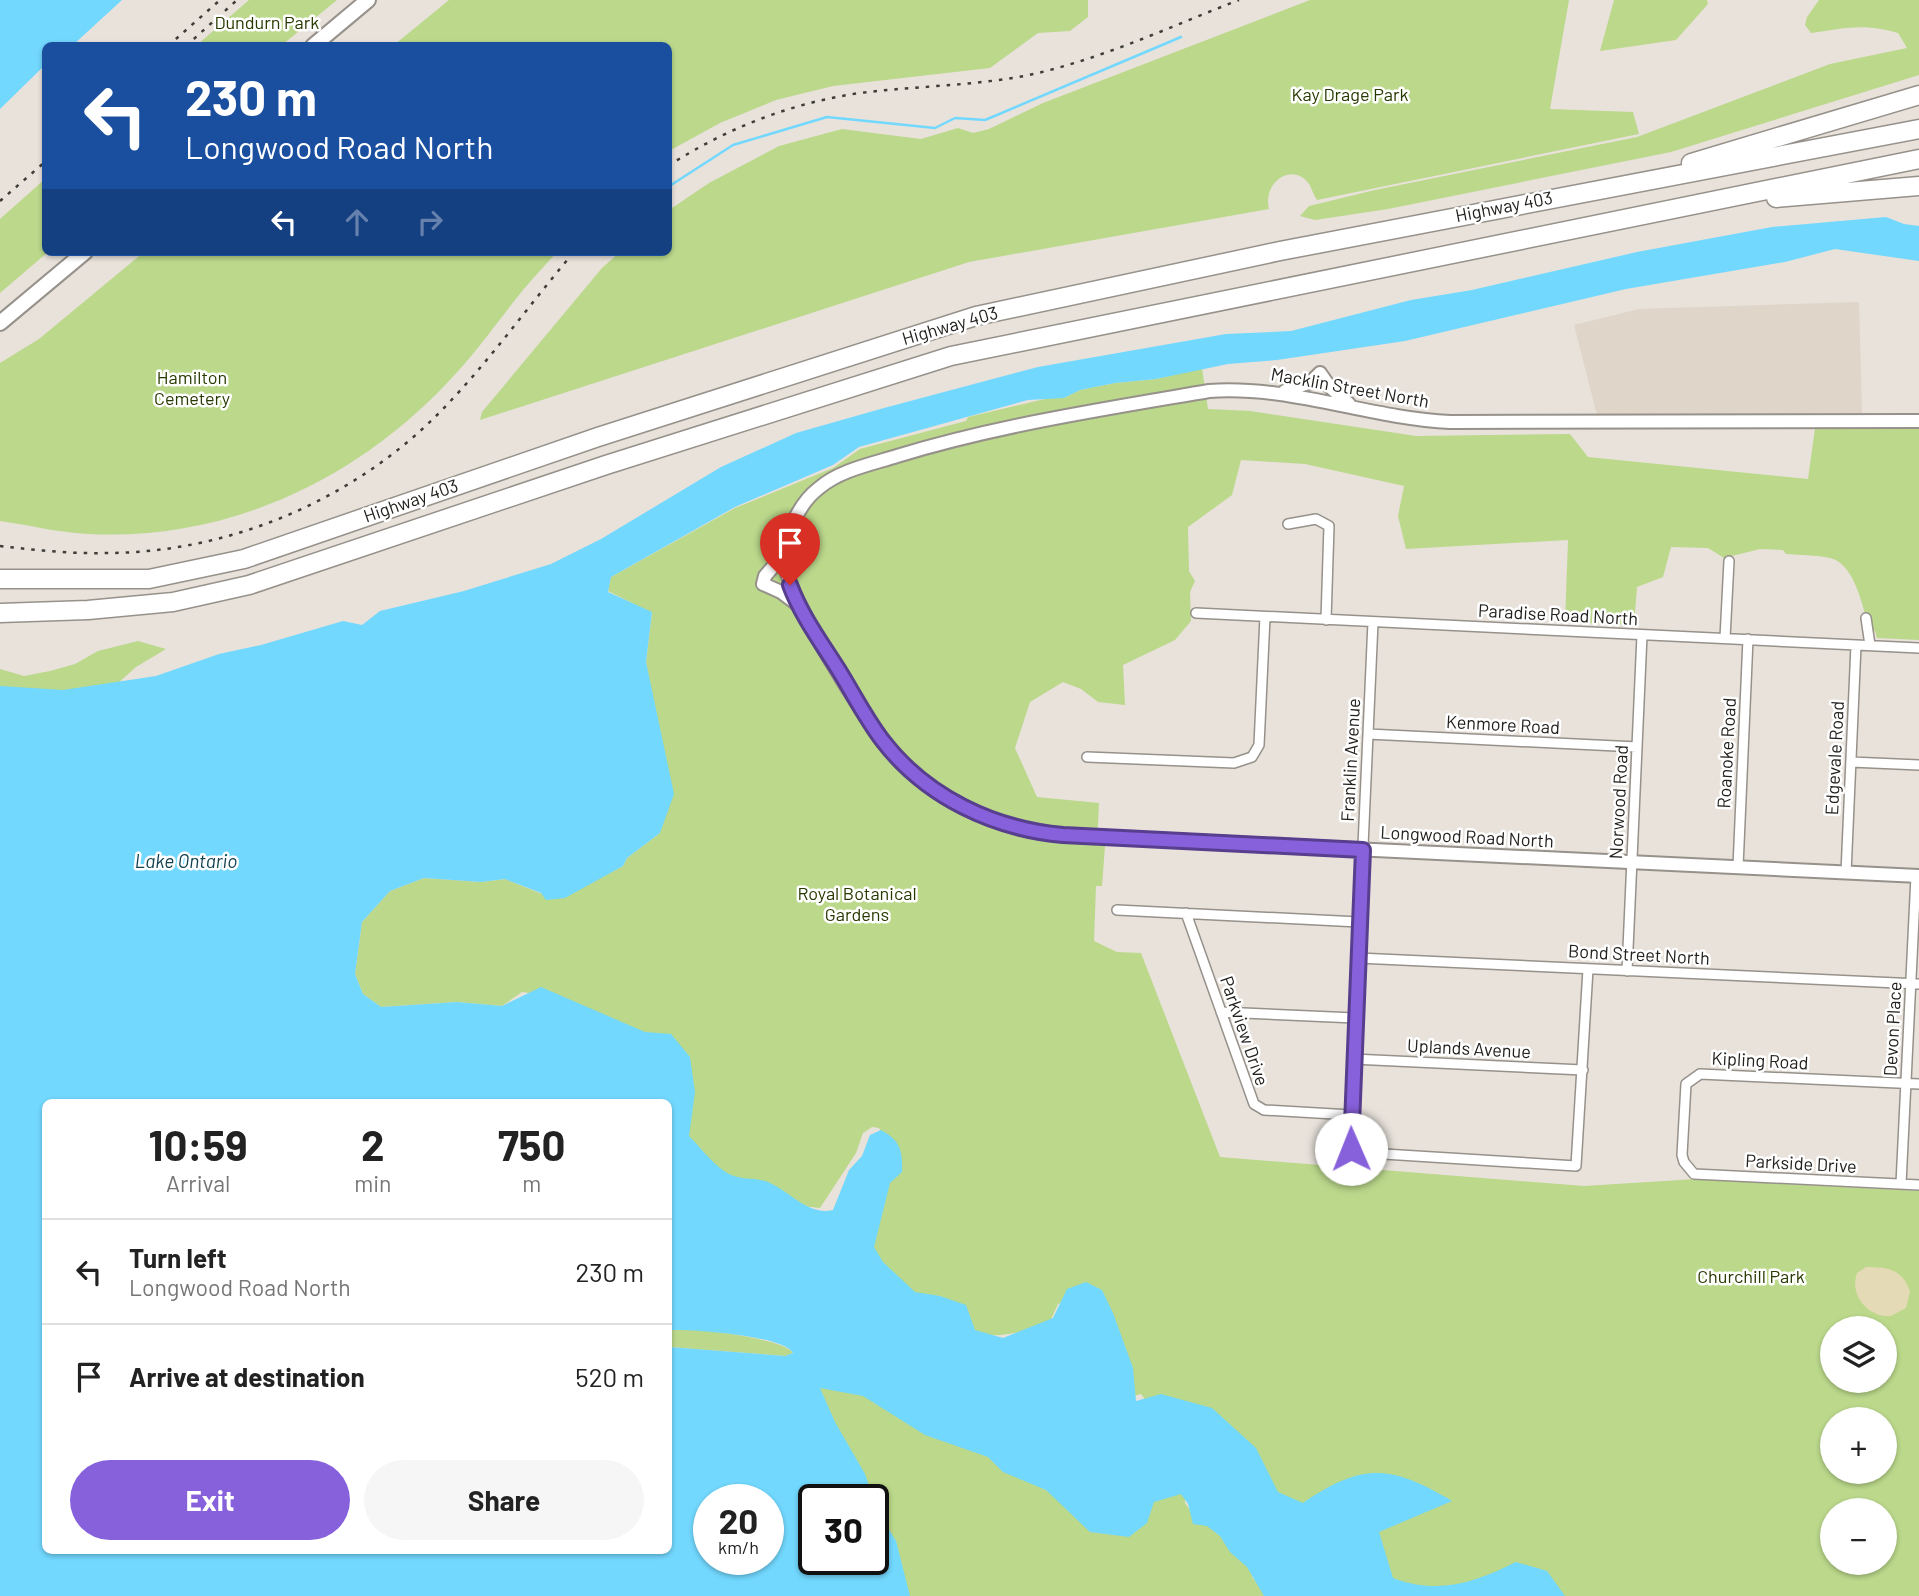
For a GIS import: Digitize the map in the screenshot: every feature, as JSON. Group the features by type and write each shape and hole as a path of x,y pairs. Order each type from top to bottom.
{"highway":[{"path":"1611,187 1919,95"},
{"name":"Highway 403","path":"0,579 149,579 244,559 598,437 976,316 1280,251 1919,129"},
{"name":"Highway 403","path":"0,613 88,610 173,602 249,585 606,465 951,356 1919,159"},
{"path":"1717,202 1919,186"}],"main road":[{"path":"318,42 368,0"},
{"path":"0,323 80,256"}],"street":[{"path":"1282,392 1311,382 1320,373 1341,399 1355,408"},
{"name":"Macklin Street North","path":"786,551 803,503 821,486 856,468 948,441 1102,409 1209,391 1245,388 1282,392 1407,420 1450,422 1919,421"},
{"path":"1288,524 1316,519 1329,526 1326,620"},
{"path":"786,551 765,576 763,584 781,592 800,606"},
{"name":"Longwood Road North","path":"786,551 787,573 800,606 872,725 892,752 940,793 981,816 1036,833 1917,876"},
{"path":"1725,638 1729,561"},
{"name":"Paradise Road North","path":"1196,613 1919,648"},
{"path":"1087,757 1234,763 1252,757 1259,745 1265,617"},
{"path":"1866,618 1870,645"},
{"name":"Franklin Avenue","path":"1373,622 1350,1115 1352,1152 1576,1166 1583,1070"},
{"name":"Norwood Road","path":"1627,971 1642,635"},
{"name":"Roanoke Road","path":"1738,867 1748,639"},
{"name":"Edgevale Road","path":"1846,873 1856,645"},
{"name":"Kenmore Road","path":"1368,734 1637,747"},
{"path":"1851,762 1919,765"},
{"name":"Devon Place","path":"1902,1184 1906,1084 1915,984 1917,876"},
{"path":"1117,910 1359,922"},
{"name":"Parkview Drive","path":"1186,914 1251,1100 1256,1107 1264,1110 1350,1115"},
{"name":"Bond Street North","path":"1358,958 1915,984"},
{"path":"1583,1070 1588,969"},
{"path":"1221,1012 1355,1018"},
{"name":"Uplands Avenue","path":"1353,1059 1583,1070"},
{"name":"Kipling Road","path":"1686,1165 1682,1155 1686,1084 1700,1074 1919,1084"},
{"name":"Parkside Drive","path":"1686,1165 1694,1174 1919,1185"}],"shaded area":[{"path":"1859,302 1862,413 1597,415 1574,325 1639,309"}],"green space":[{"name":"Dundurn Park","path":"249,0 337,0 286,42 200,42"},
{"path":"449,0 1088,0 1088,17 1070,31 1038,33 990,68 833,86 776,100 720,123 672,149 672,42 398,42"},
{"name":"Kay Drage Park","path":"1310,0 1569,0 1550,109 1633,112 1639,134 1317,200 1302,177 1287,175 1280,178 1270,191 1269,209 969,262 480,420 482,412 602,268 616,256 672,256 672,208 709,183 779,146 842,129 921,139 958,128 973,133 989,129 1043,103"},
{"path":"1614,0 1707,0 1708,4 1676,40 1600,51"},
{"path":"1819,0 1919,0 1919,75 1671,152 1388,209 1315,220 1300,216 1309,206 1375,190 1637,137 1830,64 1907,48 1898,33 1874,28 1854,27 1811,33 1805,25 1807,17"},
{"path":"42,182 43,256 0,293 0,219"},
{"name":"Hamilton Cemetery","path":"139,256 553,256 448,382 411,417 372,448 330,475 285,498 238,515 190,527 140,534 89,534 0,521 0,363 39,339"},
{"name":"Royal Botanical Gardens","path":"1202,368 1208,409 1250,411 1416,436 1570,434 1588,457 1808,479 1815,428 1919,429 1919,640 1877,638 1875,631 1870,632 1852,578 1839,562 1825,557 1786,554 1783,550 1760,549 1724,558 1708,548 1671,547 1663,577 1637,587 1634,625 1565,622 1568,540 1406,549 1398,516 1404,486 1305,464 1241,460 1232,495 1188,527 1189,571 1195,581 1190,592 1191,621 1175,640 1123,665 1125,705 1098,702 1081,689 1063,682 1030,702 1015,748 1037,797 1099,803 1097,845 1105,846 1102,886 1096,886 1094,941 1117,952 1141,953 1220,1157 1584,1186 1696,1179 1919,1191 1919,1596 1429,1596 1388,1592 1281,1512 1146,1401 1141,1394 1127,1398 1077,1296 1058,1304 1049,1324 1007,1334 975,1333 965,1330 928,1306 872,1255 890,1151 879,1128 872,1127 863,1133 856,1153 820,1208 775,1203 690,1153 683,1112 672,1102 672,1099 668,1099 551,996 522,992 502,1006 457,1002 381,1007 363,994 355,974 362,922 390,891 424,878 481,882 505,879 542,894 585,886 623,866 627,858 660,833 654,711 646,662 652,613 608,591 611,577 735,508 833,468 860,449 966,421 968,417 1049,398 1064,398 1080,390 1156,379"},
{"path":"138,641 166,649 136,667 117,684 0,703 0,669 24,676 50,671 75,664 98,651"},
{"path":"680,1327 758,1339 774,1343 793,1353 785,1356 672,1347 672,1329"},
{"path":"818,1375 958,1431 1000,1465 1062,1499 1091,1532 1120,1533 1143,1492 1185,1492 1185,1503 1190,1510 1197,1508 1250,1566 1253,1579 1317,1591 1325,1596 905,1596 889,1548 889,1484 864,1484 819,1407"}],"sand":[{"path":"1866,1267 1887,1269 1899,1274 1910,1292 1906,1308 1891,1316 1883,1316 1868,1309 1858,1297 1855,1281 1857,1273"}],"water":[{"path":"0,0 122,0 76,42 42,42 42,68 0,109"},
{"name":"Lake Ontario","path":"1886,217 1919,226 1919,261 1835,249 1785,262 1626,289 1405,341 1277,360 1228,364 1156,379 1080,390 1064,398 1028,400 859,447 833,465 735,507 611,577 608,592 652,612 646,662 674,794 660,833 627,858 623,866 565,898 546,900 541,893 505,879 481,882 424,878 390,891 362,922 355,974 363,994 381,1007 457,1002 502,1006 541,987 645,1032 671,1034 690,1057 695,1092 689,1136 724,1171 741,1178 770,1183 816,1210 833,1210 849,1170 862,1156 870,1135 881,1130 899,1147 902,1172 890,1183 874,1247 883,1262 915,1292 940,1296 966,1305 975,1330 1003,1338 1053,1318 1067,1289 1086,1282 1102,1290 1113,1313 1133,1368 1136,1401 1161,1394 1212,1408 1256,1448 1278,1492 1303,1503 1342,1481 1376,1473 1411,1480 1452,1501 1379,1532 1393,1578 1425,1586 1441,1586 1470,1581 1516,1562 1547,1571 1565,1596 1264,1596 1247,1567 1230,1552 1220,1536 1207,1526 1193,1524 1188,1504 1181,1494 1154,1502 1147,1523 1129,1537 1090,1532 1046,1490 1003,1472 988,1457 925,1435 863,1396 820,1388 868,1484 798,1484 798,1575 889,1575 889,1530 896,1541 910,1596 0,1596 0,686 63,690 156,676 219,654 261,645 343,621 362,625 380,611 464,591 551,564 601,539 721,467 796,433 884,408 1038,367 1226,334 1291,331 1411,300 1472,290 1637,252 1772,227"}],"waterway":[{"path":"672,184 733,145 827,117 935,128 955,118 985,120 1181,37"}],"railway":[{"path":"173,42 220,0"},
{"path":"190,42 237,0"},
{"path":"672,163 736,129 784,110 860,93 983,82 1052,70 1133,42 1239,0"},
{"path":"0,201 42,164"},
{"path":"0,546 80,553 152,551 197,544 242,532 327,496 366,473 403,446 437,415 490,356 571,256"}],"route":[{"path":"790,585 800,606 882,740 923,781 957,804 981,816 1036,833 1363,850 1350,1115 1351,1149"}],"park label":[{"name":"Churchill Park","path":"1751,1277"}]}
